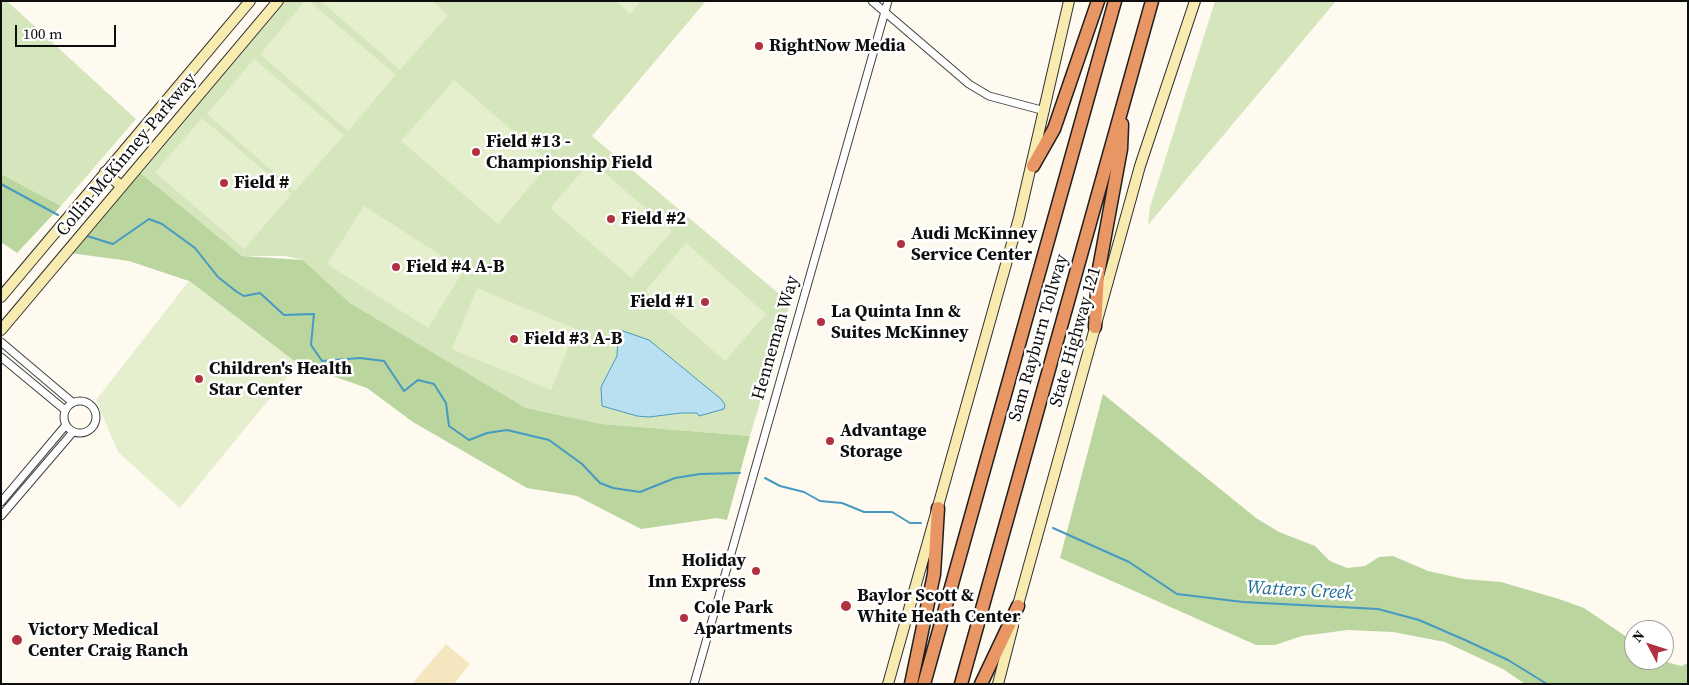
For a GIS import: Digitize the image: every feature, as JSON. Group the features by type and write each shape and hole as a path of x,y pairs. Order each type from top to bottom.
{"highway":[{"path":"1033,166 1054,129 1098,1"},
{"name":"Sam Rayburn Tollway","path":"924,684 1115,1"},
{"name":"Sam Rayburn Tollway","path":"961,684 1152,1"},
{"path":"1095,327 1098,274 1122,149 1122,105"},
{"path":"911,684 934,574 938,508"},
{"path":"981,684 1018,606"}],"main road":[{"name":"Collin McKinney Parkway","path":"1,297 250,1"},
{"name":"Collin McKinney Parkway","path":"1,330 278,1"},
{"path":"888,684 1033,166 1069,1"},
{"name":"State Highway 121","path":"998,684 1140,166 1195,1"},
{"path":"105,172 121,186"}],"street":[{"path":"872,1 969,84 989,96 1045,110"},
{"name":"Henneman Way","path":"694,684 888,1"},
{"path":"1,342 72,402"},
{"path":"1,357 65,410"},
{"path":"1,516 73,432 87,431 92,428 96,417 95,411 89,403 80,400 72,402 65,410 63,416 66,425 73,432"},
{"path":"1,502 66,425"}],"green space":[{"path":"1,1 7,1 136,119 61,206 1,174"},
{"path":"283,1 706,1 592,136 790,303 750,436 602,424 526,408 350,303 303,260 286,256 242,256 138,171"},
{"path":"305,1 309,1 396,75 348,131 260,54"},
{"path":"321,1 433,1 448,15 400,70"},
{"path":"616,1 641,1 630,14"},
{"path":"1215,1 1336,1 1148,225 1150,207"},
{"name":"Field #","path":"254,59 344,135 295,191 207,114"},
{"name":"Field #13 - Championship Field","path":"454,80 550,163 498,224 401,141"},
{"name":"Field #","path":"202,118 292,194 244,249 155,172"},
{"name":"Field #2","path":"591,161 672,231 631,278 550,208"},
{"path":"138,171 242,256 303,260 350,303 526,408 602,424 750,436 727,520 717,518 641,529 577,496 527,488 413,422 367,388 298,364 189,281 129,261 70,253"},
{"path":"1,174 61,206 17,253 1,242"},
{"name":"Field #4 A-B","path":"364,206 464,270 428,328 327,264"},
{"name":"Field #1","path":"686,243 766,314 725,361 645,291"},
{"path":"189,281 298,364 180,508 118,452 96,400"},
{"name":"Field #3 A-B","path":"477,288 576,329 551,390 452,349"},
{"path":"1103,394 1256,518 1279,532 1315,546 1330,561 1347,568 1365,566 1379,557 1393,556 1428,571 1464,579 1501,582 1559,599 1584,608 1624,635 1624,670 1674,670 1674,664 1681,666 1688,663 1688,684 1525,684 1503,669 1445,642 1393,632 1348,630 1302,636 1275,645 1256,645 1060,558"}],"sand":[{"path":"446,644 470,664 454,684 412,684"}],"water":[{"path":"623,331 649,340 721,399 725,405 724,409 699,416 697,413 681,413 649,417 637,416 602,406 601,387 617,356 618,335"}],"waterway":[{"name":"Watters Creek","path":"1,184 58,215"},
{"name":"Watters Creek","path":"87,236 113,244 149,219 162,224 195,248 218,277 237,292 244,296 260,293 284,315 314,314 311,345 322,361 360,358 384,361 404,391 418,380 434,384 446,403 449,426 469,440 487,433 507,430 549,440 582,464 600,483 613,488 640,492 675,478 700,474 740,473"},
{"name":"Watters Creek","path":"765,478 780,486 804,492 820,501 842,503 864,512 892,512 910,523 921,523"},
{"name":"Watters Creek","path":"1053,528 1129,562 1177,594 1243,602 1378,609 1419,620 1465,640 1508,660 1547,684"}],"place":[{"name":"RightNow Media","path":"759,46"},
{"name":"Field #13 - Championship Field","path":"476,152"},
{"name":"Field #","path":"224,183"},
{"name":"Field #2","path":"611,219"},
{"name":"Audi McKinney Service Center","path":"901,244"},
{"name":"Field #4 A-B","path":"396,267"},
{"name":"Field #1","path":"705,302"},
{"name":"La Quinta Inn & Suites McKinney","path":"821,322"},
{"name":"Field #3 A-B","path":"514,339"},
{"name":"Children's Health Star Center","path":"199,379"},
{"name":"Advantage Storage","path":"830,441"},
{"name":"Holiday Inn Express","path":"756,571"},
{"name":"Baylor Scott & White Heath Center","path":"846,606"},
{"name":"Cole Park Apartments","path":"684,618"},
{"name":"Victory Medical Center Craig Ranch","path":"17,640"}]}
